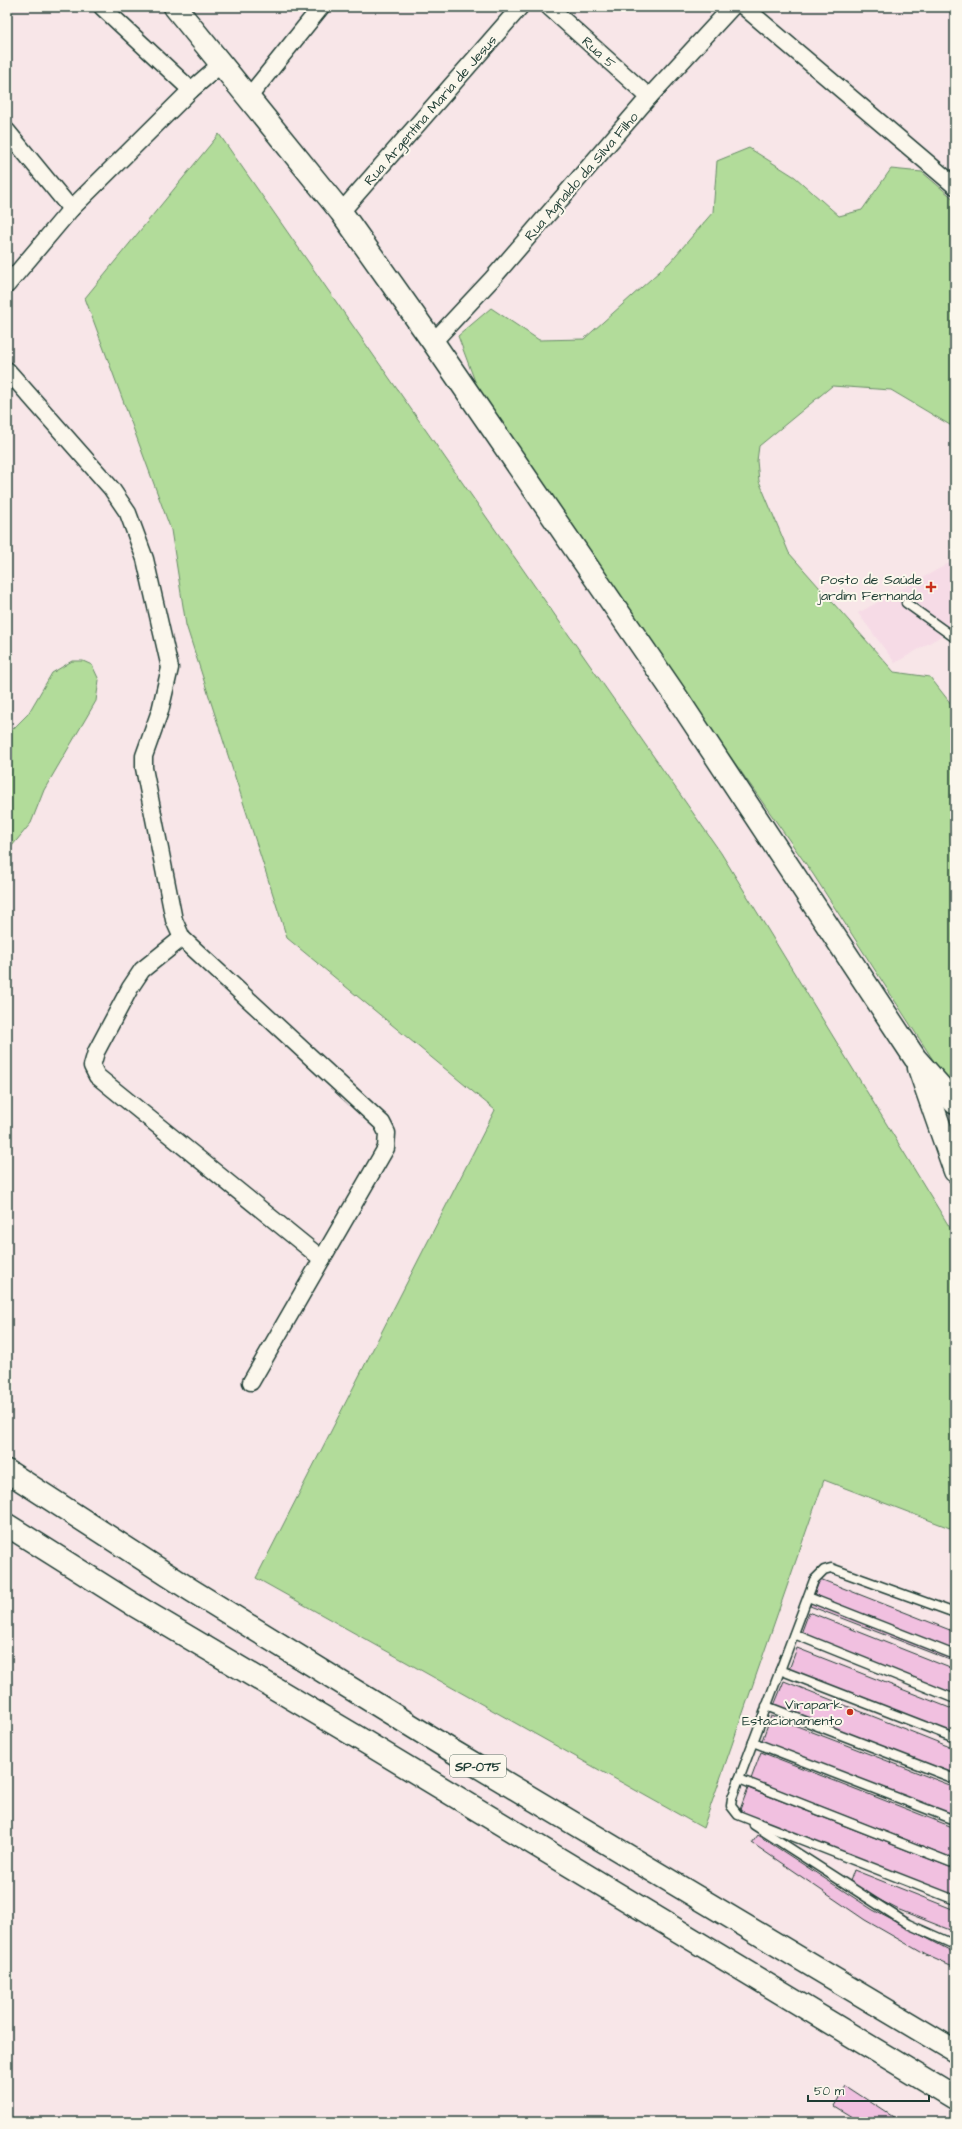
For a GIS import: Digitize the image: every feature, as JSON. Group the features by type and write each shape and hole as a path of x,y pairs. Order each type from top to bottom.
{"main road":[{"path":"175,7 341,212 433,342 674,693 915,1058 955,1103"},
{"path":"915,1058 955,1171"},
{"name":"SP-075","path":"7,1471 191,1590 454,1752 955,2051"},
{"name":"SP-075","path":"7,1525 134,1605 364,1741 955,2098"},
{"path":"934,2038 955,2046"}],"street":[{"path":"102,7 192,90"},
{"name":"Rua Argentina Maria de Jesus","path":"341,212 520,7"},
{"name":"Rua 5","path":"549,7 649,97"},
{"path":"735,8 955,186"},
{"name":"Rua Agnaldo da Silva Filho","path":"433,342 492,279 649,97 735,8"},
{"path":"248,98 315,10"},
{"path":"7,285 71,209 192,90 221,64"},
{"path":"7,131 71,209"},
{"path":"7,370 111,488 128,513 146,559 170,668 160,711 144,756 144,768 174,920 182,938 382,1123 387,1133 386,1148 250,1382"},
{"path":"182,938 142,970 130,988 96,1052 92,1066 97,1076 322,1259"}],"lane":[{"path":"906,603 955,638"},
{"path":"955,1613 831,1568 824,1570 814,1580 732,1798 731,1806 738,1815 908,1924 955,1945"},
{"path":"808,1597 955,1656"},
{"path":"794,1634 955,1698"},
{"path":"780,1670 955,1738"},
{"path":"766,1706 955,1779"},
{"path":"753,1742 955,1820"},
{"path":"739,1779 955,1864"},
{"path":"738,1815 955,1900"}],"shaded area":[{"name":"Posto de Saúde jardim Fernanda","path":"955,560 955,628 895,663 858,613"}],"green space":[{"path":"219,134 721,853 955,1236 955,1530 824,1480 703,1828 256,1578 495,1110 287,938 186,625 171,530 85,298"},
{"path":"749,148 795,177 839,216 862,210 891,169 922,172 955,200 955,428 891,390 832,386 759,446 757,461 759,481 789,553 894,672 930,677 955,709 955,1091 935,1063 813,874 485,408 458,336 491,308 539,340 584,339 670,262 713,212 717,161"},
{"path":"72,661 83,661 92,665 99,680 96,701 44,790 31,823 7,852 7,735 28,714 52,673"}],"building":[{"path":"820,1579 955,1632 955,1662 810,1606"},
{"path":"809,1612 955,1670 955,1700 799,1639"},
{"path":"797,1648 955,1710 955,1740 787,1675"},
{"path":"784,1681 955,1749 955,1779 773,1708"},
{"path":"771,1716 955,1787 955,1819 761,1743"},
{"path":"761,1752 955,1828 955,1859 751,1779"},
{"path":"748,1788 955,1869 955,1900 738,1815"},
{"path":"758,1835 873,1910 955,1953 955,1968 926,1955 865,1920 752,1843"},
{"path":"854,1870 955,1910 955,1932 897,1909 849,1884"},
{"path":"846,2086 901,2122 860,2122 834,2106"}],"place":[{"name":"Posto de Saúde jardim Fernanda","path":"931,587"},
{"name":"Virapark Estacionamento","path":"850,1712"}]}
